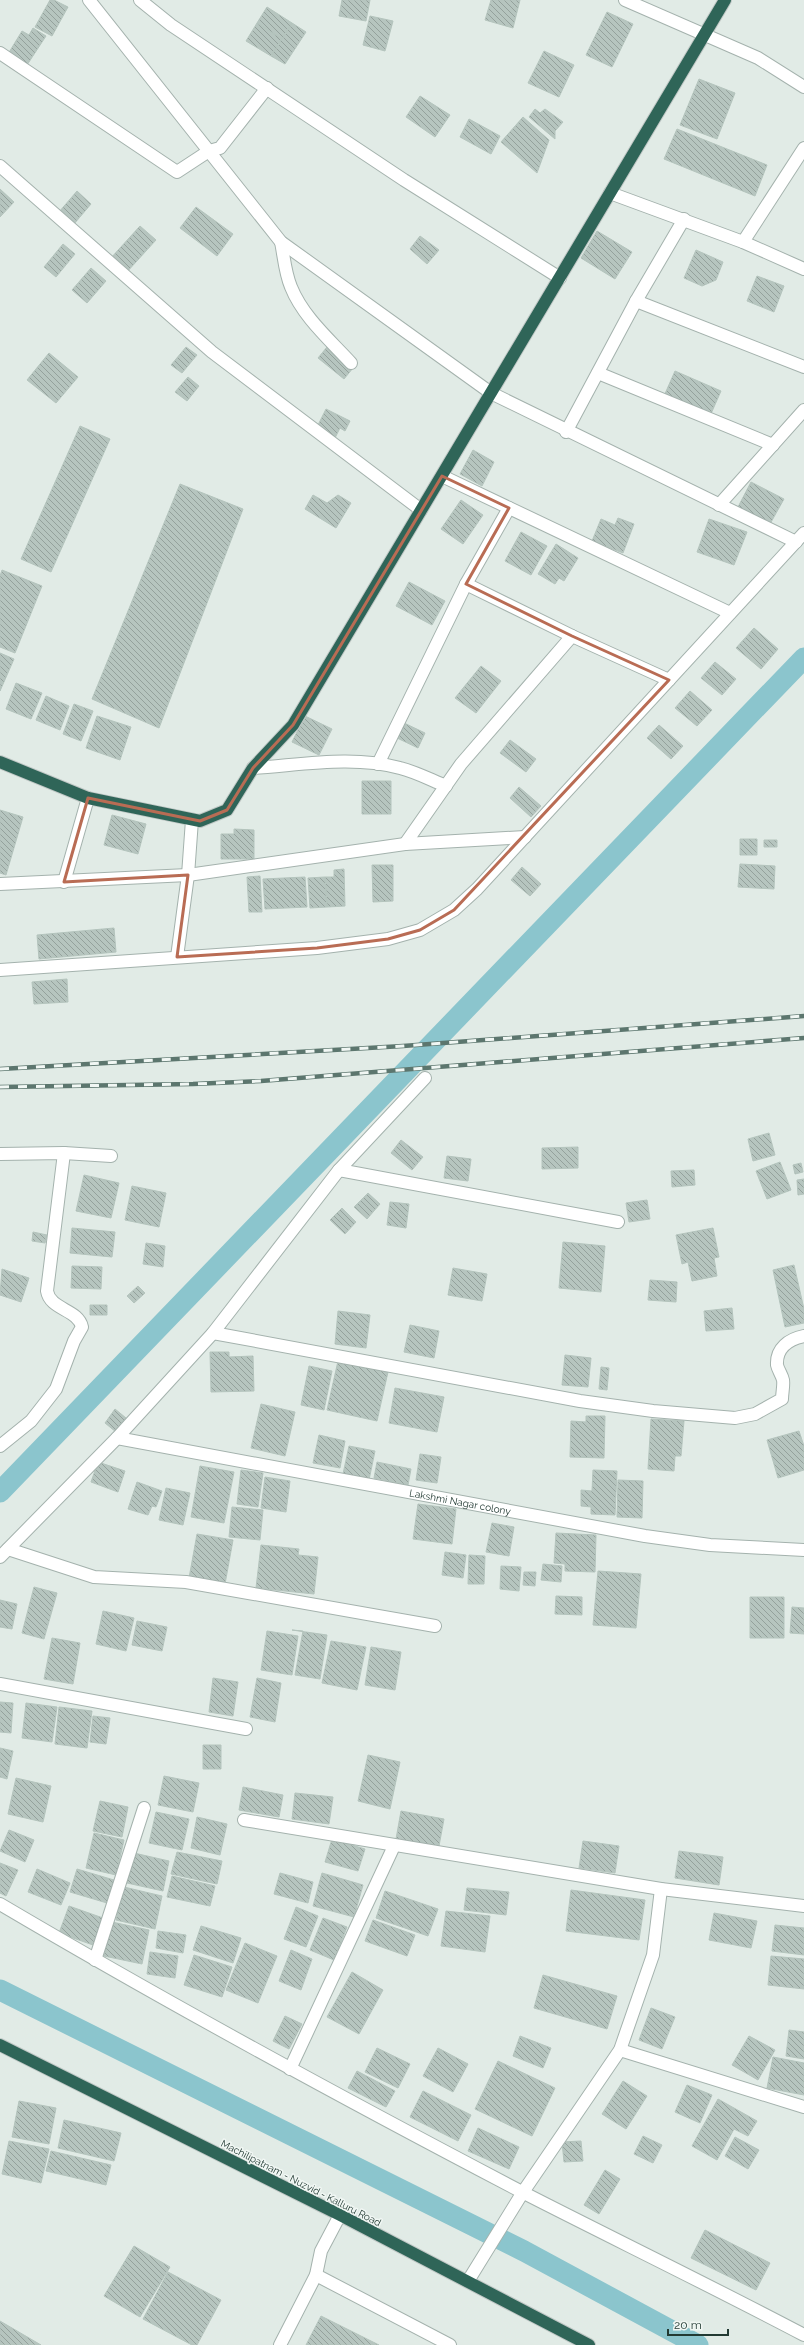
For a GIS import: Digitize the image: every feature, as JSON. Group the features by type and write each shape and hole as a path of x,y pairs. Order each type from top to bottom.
{"highway":[{"path":"0,762 88,798 192,820 200,821 227,810 253,768 293,725 725,0"},
{"name":"Machilipatnam - Nuzvid - Kalluru Road","path":"0,2045 340,2215 589,2345"}],"street":[{"path":"0,970 325,947 388,939 420,930 454,910 525,837 800,537 719,505 566,432 491,394 281,242 89,0"},
{"path":"140,0 171,25 404,180 560,278"},
{"path":"625,0 758,58 804,87"},
{"path":"0,53 177,172 209,151 220,148 267,88"},
{"path":"743,242 800,164 804,148"},
{"path":"0,166 212,352 421,510"},
{"path":"610,193 743,242 804,269"},
{"path":"566,432 636,301 684,219"},
{"path":"281,242 291,287 298,300 312,321 351,363"},
{"path":"636,301 804,367"},
{"path":"598,372 773,445"},
{"path":"719,505 804,410"},
{"path":"442,476 730,613"},
{"path":"378,764 466,584 509,508"},
{"path":"466,584 572,636 669,680"},
{"path":"405,844 461,764 572,636"},
{"path":"253,768 353,762 378,764 401,768 446,786"},
{"path":"64,882 88,798"},
{"path":"177,958 188,876 192,820"},
{"path":"0,884 188,876 405,844 525,837"},
{"path":"425,1078 339,1170 214,1333 117,1438 4,1553 94,1577 186,1582 435,1626"},
{"path":"0,1154 64,1153 111,1156"},
{"path":"0,1446 31,1421 56,1389 74,1341 82,1327 81,1321 74,1315 51,1301 47,1291 64,1153"},
{"path":"339,1170 618,1222"},
{"path":"214,1333 580,1401 653,1411 735,1418 755,1414 782,1399 784,1380 777,1366 779,1353 783,1345 793,1338 804,1336"},
{"name":"Lakshmi Nagar colony","path":"117,1438 645,1536 710,1545 804,1550"},
{"path":"0,1684 246,1729"},
{"path":"95,1960 144,1808"},
{"path":"244,1820 661,1889 804,1906"},
{"path":"290,2069 394,1846"},
{"path":"468,2281 522,2195 620,2050 653,1955 661,1889"},
{"path":"0,1904 95,1960 290,2069 522,2195 804,2335"},
{"path":"620,2050 804,2107"},
{"path":"280,2345 316,2276 321,2251 333,2231 340,2215"},
{"path":"316,2276 450,2345"}],"highlighted area":[{"path":"442,476 509,508 466,584 572,636 669,680 454,910 420,930 388,939 317,948 177,957 188,875 64,882 88,798 200,821 227,810 253,768 293,725"}],"building":[{"path":"50,0 54,0 68,7 52,36 35,27"},
{"path":"342,0 370,0 366,21 339,16"},
{"path":"491,0 520,0 513,28 485,20"},
{"path":"267,7 292,23 282,39 257,23"},
{"path":"607,12 633,24 612,67 586,55"},
{"path":"370,16 393,21 385,51 363,45"},
{"path":"257,23 282,39 271,56 246,41"},
{"path":"292,23 306,32 285,64 271,56"},
{"path":"33,28 46,36 27,65 8,54 22,31 29,35"},
{"path":"544,51 574,65 559,97 528,83"},
{"path":"699,79 735,93 717,139 680,125"},
{"path":"420,96 450,115 435,137 406,117"},
{"path":"535,109 540,113 545,109 563,122 555,131 555,139 529,117"},
{"path":"523,117 549,140 537,173 501,142"},
{"path":"469,119 500,136 491,154 460,137"},
{"path":"677,129 767,165 755,196 664,159"},
{"path":"0,189 14,202 0,217"},
{"path":"77,191 91,204 74,224 59,212"},
{"path":"196,207 233,234 217,256 180,228"},
{"path":"140,226 156,240 126,273 110,259"},
{"path":"597,231 632,252 615,279 581,258"},
{"path":"420,236 439,250 427,264 410,249"},
{"path":"63,244 75,254 56,277 44,267"},
{"path":"696,250 723,262 716,280 702,286 684,278"},
{"path":"91,268 106,281 87,303 72,290"},
{"path":"757,276 784,286 774,312 747,301"},
{"path":"186,347 197,355 182,373 171,365"},
{"path":"327,347 353,368 344,379 318,358"},
{"path":"49,353 78,377 56,403 27,380"},
{"path":"675,371 721,391 710,416 664,396"},
{"path":"188,377 199,386 187,401 175,392"},
{"path":"326,409 350,421 345,431 340,428 335,438 316,429"},
{"path":"80,426 110,439 51,572 21,559"},
{"path":"473,450 494,462 482,486 460,474"},
{"path":"751,482 784,499 770,524 738,507"},
{"path":"180,484 243,509 159,728 92,699"},
{"path":"313,495 327,503 338,495 351,503 336,528 305,509"},
{"path":"461,500 483,515 463,544 441,529"},
{"path":"618,518 634,524 623,553 592,541 601,519 615,525"},
{"path":"709,519 747,532 734,565 697,552"},
{"path":"521,532 547,546 531,575 505,561"},
{"path":"556,544 578,558 564,581 559,578 555,584 538,574"},
{"path":"2,570 42,586 15,653 0,647 0,576"},
{"path":"409,582 445,601 432,625 396,606"},
{"path":"754,628 778,649 761,669 736,648"},
{"path":"0,653 14,659 0,691"},
{"path":"715,662 736,679 722,695 701,678"},
{"path":"481,666 501,681 476,713 455,698"},
{"path":"16,683 42,693 31,719 6,709"},
{"path":"690,691 712,710 697,726 675,708"},
{"path":"46,696 69,706 60,730 36,720"},
{"path":"74,704 93,711 81,741 63,734"},
{"path":"97,716 131,727 120,760 86,748"},
{"path":"305,716 332,729 319,755 292,742"},
{"path":"402,722 425,733 418,748 395,737"},
{"path":"659,725 683,746 671,759 647,738"},
{"path":"510,740 536,759 526,772 500,753"},
{"path":"362,781 391,781 391,814 362,814"},
{"path":"519,787 541,806 531,817 510,798"},
{"path":"0,810 23,817 6,875 0,873"},
{"path":"112,815 146,824 138,854 104,845"},
{"path":"234,829 254,830 254,859 221,859 221,834 234,834"},
{"path":"740,839 757,839 757,855 740,855"},
{"path":"764,840 777,840 777,847 764,847"},
{"path":"740,864 775,866 774,889 738,887"},
{"path":"372,865 393,865 393,901 373,902"},
{"path":"522,867 541,884 530,896 511,880"},
{"path":"344,869 345,906 327,907 325,877 334,877 334,870"},
{"path":"260,876 262,912 249,912 247,877"},
{"path":"305,877 307,907 265,909 263,879"},
{"path":"325,877 327,907 310,908 308,878"},
{"path":"114,928 116,952 39,959 37,935"},
{"path":"67,979 68,1002 34,1004 32,982"},
{"path":"769,1133 775,1155 753,1161 748,1139"},
{"path":"401,1140 423,1157 412,1170 391,1153"},
{"path":"578,1147 578,1168 542,1169 542,1148"},
{"path":"447,1156 471,1159 468,1181 444,1178"},
{"path":"780,1162 791,1190 767,1199 756,1171"},
{"path":"801,1163 803,1172 795,1174 793,1165"},
{"path":"694,1170 695,1185 672,1187 671,1171"},
{"path":"84,1175 119,1183 111,1218 76,1211"},
{"path":"804,1179 804,1194 798,1195 797,1180"},
{"path":"132,1186 166,1193 159,1227 125,1220"},
{"path":"368,1193 380,1204 367,1219 354,1207"},
{"path":"647,1200 650,1219 629,1222 626,1203"},
{"path":"390,1202 409,1204 406,1228 387,1225"},
{"path":"342,1208 356,1222 345,1234 330,1220"},
{"path":"72,1228 115,1232 112,1257 70,1253"},
{"path":"713,1228 719,1257 714,1258 717,1276 692,1281 688,1262 682,1264 676,1235"},
{"path":"33,1232 47,1235 45,1243 32,1241"},
{"path":"563,1242 605,1246 601,1292 559,1288"},
{"path":"146,1243 165,1246 163,1267 143,1264"},
{"path":"794,1265 804,1309 804,1323 785,1327 773,1270"},
{"path":"72,1266 102,1267 101,1289 71,1288"},
{"path":"453,1268 487,1274 482,1301 448,1295"},
{"path":"2,1269 29,1278 21,1302 0,1295"},
{"path":"650,1280 677,1282 676,1302 648,1300"},
{"path":"138,1286 145,1293 134,1303 127,1296"},
{"path":"90,1305 107,1305 107,1315 90,1315"},
{"path":"732,1308 734,1329 706,1331 704,1311"},
{"path":"338,1311 370,1315 366,1348 335,1344"},
{"path":"410,1325 439,1331 434,1358 404,1352"},
{"path":"210,1352 229,1352 229,1357 253,1356 254,1391 211,1392"},
{"path":"565,1355 591,1358 588,1387 562,1385"},
{"path":"338,1361 388,1372 377,1421 327,1410"},
{"path":"309,1366 332,1371 324,1410 301,1405"},
{"path":"601,1367 609,1368 607,1390 599,1389"},
{"path":"395,1388 444,1397 437,1432 389,1423"},
{"path":"261,1404 295,1412 285,1456 251,1448"},
{"path":"115,1409 126,1418 116,1432 105,1423"},
{"path":"586,1416 605,1416 604,1458 570,1457 571,1421 586,1422"},
{"path":"651,1419 684,1421 681,1456 675,1456 674,1471 648,1469"},
{"path":"799,1431 804,1446 804,1470 778,1478 767,1440"},
{"path":"319,1435 345,1441 340,1468 313,1463"},
{"path":"349,1446 375,1451 369,1480 343,1474"},
{"path":"420,1454 441,1457 437,1483 416,1480"},
{"path":"98,1462 125,1471 118,1492 91,1482"},
{"path":"377,1462 411,1469 408,1485 374,1478"},
{"path":"200,1466 234,1472 224,1523 191,1517"},
{"path":"241,1470 263,1473 258,1507 237,1504"},
{"path":"593,1470 617,1471 615,1515 591,1514 591,1507 581,1506 581,1490 592,1491"},
{"path":"265,1477 290,1481 286,1512 261,1508"},
{"path":"618,1480 643,1481 642,1518 617,1517"},
{"path":"137,1482 162,1491 156,1507 152,1506 148,1515 128,1509"},
{"path":"166,1488 190,1493 183,1525 159,1520"},
{"path":"418,1504 456,1509 452,1544 413,1539"},
{"path":"232,1507 263,1510 260,1540 229,1537"},
{"path":"492,1523 514,1527 509,1556 486,1552"},
{"path":"556,1533 596,1535 595,1572 565,1571 565,1564 554,1563"},
{"path":"197,1534 233,1540 225,1584 189,1578"},
{"path":"261,1545 299,1549 298,1555 318,1557 314,1594 256,1588"},
{"path":"445,1552 466,1555 463,1578 442,1575"},
{"path":"469,1555 485,1556 484,1584 468,1584"},
{"path":"543,1564 562,1566 561,1582 541,1580"},
{"path":"501,1566 521,1567 519,1591 500,1589"},
{"path":"598,1571 641,1574 636,1628 593,1625"},
{"path":"524,1572 536,1572 535,1586 523,1585"},
{"path":"34,1587 57,1593 44,1639 22,1633"},
{"path":"556,1596 582,1597 582,1615 555,1614"},
{"path":"750,1597 784,1597 784,1638 750,1638"},
{"path":"0,1600 17,1604 12,1629 0,1627"},
{"path":"792,1607 804,1608 804,1634 790,1633"},
{"path":"103,1611 134,1618 126,1651 96,1644"},
{"path":"137,1621 167,1627 162,1651 132,1645"},
{"path":"267,1631 298,1636 292,1675 261,1670"},
{"path":"303,1632 327,1635 320,1679 295,1675"},
{"path":"52,1638 80,1643 73,1684 44,1679"},
{"path":"331,1641 366,1647 357,1690 322,1683"},
{"path":"371,1647 401,1652 395,1690 365,1685"},
{"path":"213,1678 238,1682 233,1716 209,1712"},
{"path":"257,1678 281,1683 275,1722 250,1717"},
{"path":"0,1702 13,1703 11,1733 0,1732"},
{"path":"26,1703 57,1707 52,1742 22,1738"},
{"path":"59,1707 92,1711 87,1748 55,1744"},
{"path":"93,1716 110,1718 106,1744 90,1742"},
{"path":"203,1745 221,1745 221,1769 203,1769"},
{"path":"0,1748 13,1751 7,1779 0,1777"},
{"path":"368,1755 400,1762 390,1809 358,1801"},
{"path":"164,1776 199,1783 193,1812 158,1805"},
{"path":"16,1778 51,1786 43,1822 8,1814"},
{"path":"243,1787 283,1795 279,1817 239,1810"},
{"path":"295,1793 333,1797 329,1824 292,1819"},
{"path":"100,1801 128,1807 122,1837 93,1831"},
{"path":"401,1811 444,1819 439,1846 396,1839"},
{"path":"156,1812 189,1819 182,1850 149,1843"},
{"path":"197,1817 227,1824 220,1855 191,1848"},
{"path":"9,1830 34,1840 25,1862 0,1851"},
{"path":"94,1833 124,1840 116,1875 86,1868"},
{"path":"332,1839 365,1849 358,1871 325,1862"},
{"path":"583,1841 619,1846 615,1873 579,1868"},
{"path":"679,1851 723,1857 719,1885 675,1878"},
{"path":"177,1852 222,1861 217,1884 171,1874"},
{"path":"134,1853 169,1861 163,1891 127,1883"},
{"path":"0,1863 18,1870 6,1896 0,1893"},
{"path":"37,1869 70,1883 61,1905 28,1892"},
{"path":"77,1869 114,1880 107,1903 70,1892"},
{"path":"280,1873 313,1882 308,1903 274,1894"},
{"path":"322,1873 363,1885 354,1917 313,1906"},
{"path":"172,1876 215,1886 210,1906 167,1897"},
{"path":"124,1887 162,1896 155,1929 116,1920"},
{"path":"467,1888 509,1892 506,1915 464,1910"},
{"path":"571,1890 645,1900 639,1940 566,1931"},
{"path":"385,1891 438,1909 428,1936 376,1918"},
{"path":"69,1906 103,1918 93,1945 59,1933"},
{"path":"296,1907 318,1916 306,1947 284,1939"},
{"path":"446,1911 490,1916 485,1952 441,1946"},
{"path":"714,1913 757,1921 751,1948 709,1940"},
{"path":"323,1918 347,1927 334,1960 310,1950"},
{"path":"373,1920 415,1935 407,1956 365,1941"},
{"path":"112,1922 149,1930 142,1964 104,1956"},
{"path":"775,1925 804,1928 804,1955 772,1951"},
{"path":"201,1926 241,1938 233,1963 193,1950"},
{"path":"158,1931 186,1935 183,1953 156,1948"},
{"path":"245,1943 277,1956 258,2003 226,1990"},
{"path":"291,1950 312,1959 301,1990 279,1981"},
{"path":"150,1952 178,1956 175,1978 147,1974"},
{"path":"194,1955 232,1967 222,1997 184,1985"},
{"path":"771,1956 804,1959 804,1989 768,1985"},
{"path":"352,1972 383,1990 359,2034 327,2017"},
{"path":"543,1975 617,1996 607,2029 534,2008"},
{"path":"651,2008 675,2017 662,2049 639,2040"},
{"path":"285,2016 302,2024 289,2049 273,2041"},
{"path":"789,2030 804,2032 804,2059 786,2056"},
{"path":"520,2036 551,2048 543,2068 513,2056"},
{"path":"749,2036 775,2050 758,2080 732,2065"},
{"path":"377,2048 410,2064 398,2088 365,2072"},
{"path":"438,2048 468,2064 453,2092 423,2076"},
{"path":"773,2057 804,2063 804,2095 767,2088"},
{"path":"498,2061 555,2088 532,2136 475,2109"},
{"path":"357,2071 395,2091 386,2107 348,2088"},
{"path":"623,2081 647,2096 626,2129 602,2114"},
{"path":"687,2085 712,2095 700,2123 675,2112"},
{"path":"423,2091 471,2115 458,2141 410,2117"},
{"path":"718,2099 757,2121 748,2136 734,2129 717,2160 692,2146"},
{"path":"19,2101 56,2108 49,2144 12,2137"},
{"path":"64,2120 121,2133 114,2161 58,2148"},
{"path":"478,2128 519,2147 509,2169 468,2151"},
{"path":"643,2136 662,2145 653,2163 634,2154"},
{"path":"735,2137 759,2150 748,2169 725,2156"},
{"path":"9,2141 49,2149 41,2183 2,2174"},
{"path":"581,2141 583,2161 564,2162 562,2142"},
{"path":"51,2151 111,2165 106,2185 46,2171"},
{"path":"605,2170 620,2179 599,2214 584,2205"},
{"path":"705,2230 770,2263 756,2290 691,2258"},
{"path":"134,2246 170,2267 140,2317 104,2296"},
{"path":"168,2272 221,2300 197,2345 192,2345 143,2319"},
{"path":"321,2316 379,2345 306,2345"},
{"path":"0,2321 41,2345 0,2345"}],"waterway":[{"path":"0,1492 804,658"},
{"path":"0,1990 524,2251 698,2345"}],"railway":[{"path":"0,1069 403,1046 804,1016"},
{"path":"0,1087 193,1084 261,1081 804,1038"}]}
